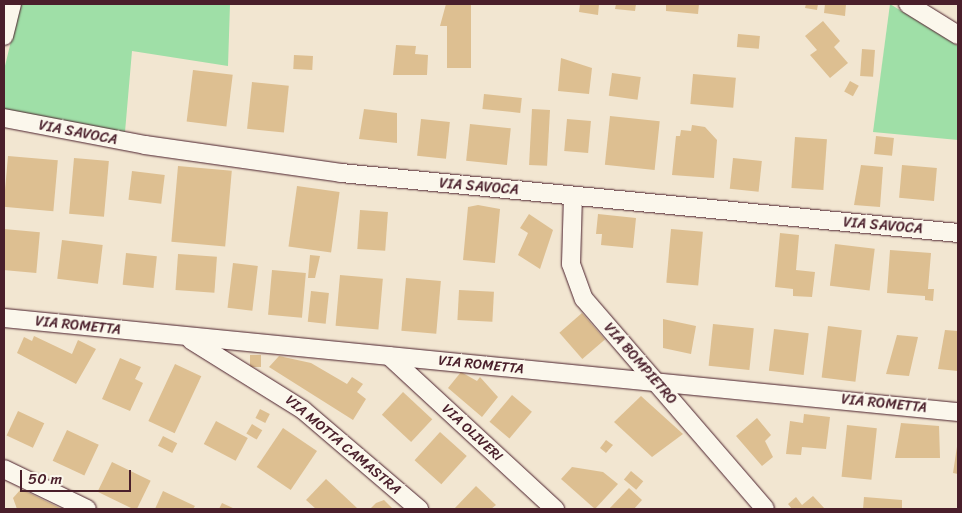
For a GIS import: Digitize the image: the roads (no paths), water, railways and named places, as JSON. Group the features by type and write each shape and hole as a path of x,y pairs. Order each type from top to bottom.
{"street":[{"path":"4,36 12,4"},
{"path":"908,4 958,35"},
{"name":"VIA SAVOCA","path":"4,118 268,164 958,233"},
{"name":"VIA BOMPIETRO","path":"573,196 571,264 577,285 594,311 765,509"},
{"name":"VIA ROMETTA","path":"4,318 958,412"},
{"name":"VIA MOTTA CAMASTRA","path":"187,337 303,410 419,509"},
{"name":"VIA OLIVERI","path":"389,356 555,509"},
{"path":"4,469 87,509"}]}
